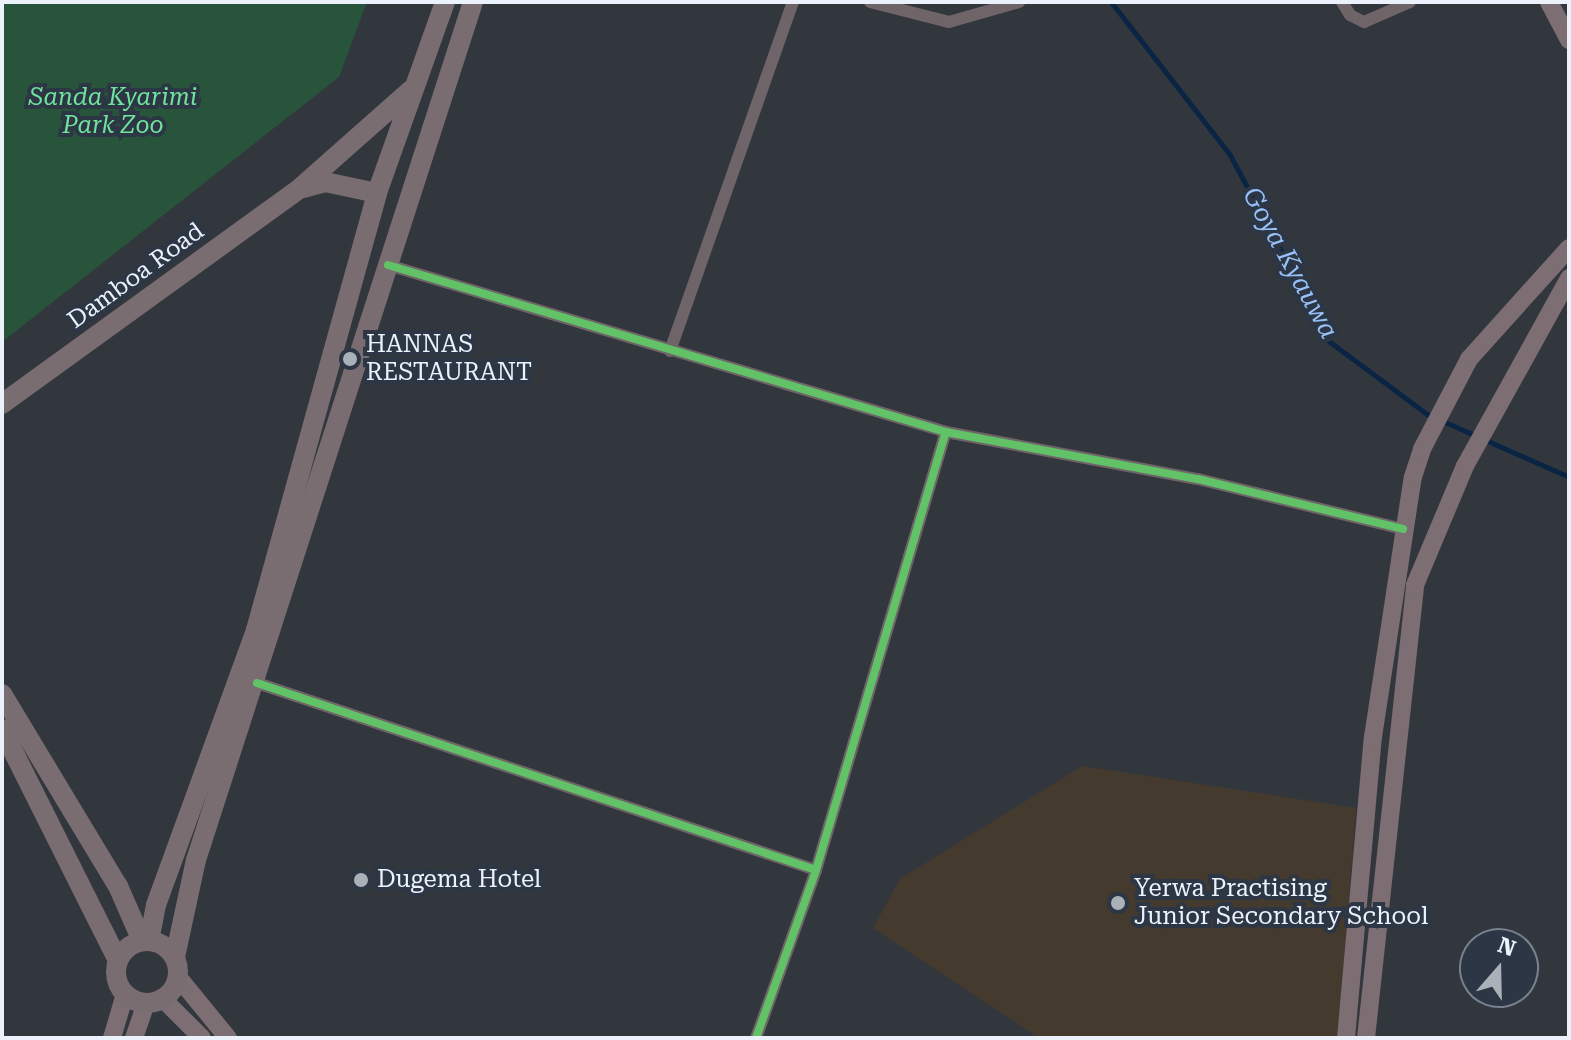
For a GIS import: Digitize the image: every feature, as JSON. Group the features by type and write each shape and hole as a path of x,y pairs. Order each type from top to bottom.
{"main road":[{"path":"118,961 146,941 164,882 256,630 377,193 445,2"},
{"path":"134,1038 177,967 196,860 257,683 473,2"},
{"path":"1549,2 1569,40"},
{"name":"Damboa Road","path":"2,404 299,189 412,89"},
{"name":"Damboa Road","path":"299,189 325,182 377,193"},
{"path":"1346,1038 1361,841 1403,529 1422,449 1469,359 1569,248"},
{"path":"1366,1038 1415,585 1465,466 1569,278"},
{"path":"2,694 118,886 146,941 177,967 228,1038"},
{"path":"2,729 118,961 118,982 125,994 155,1001 202,1038"},
{"path":"118,886 135,894 151,893 164,882"},
{"path":"112,1038 125,994"}],"street":[{"path":"670,351 793,2"},
{"path":"870,2 949,22 1019,2"},
{"path":"1342,2 1350,15 1364,22 1410,2"},
{"path":"388,265 946,432 1198,479 1403,529"},
{"path":"756,1038 816,870 946,432"},
{"path":"257,683 816,870"}],"shaded area":[{"name":"Yerwa Practising Junior Secondary School","path":"1082,766 1356,808 1338,1038 1039,1038 873,928 900,879"}],"green space":[{"name":"Sanda Kyarimi Park Zoo","path":"2,2 367,2 339,77 2,342"}],"waterway":[{"name":"Goya Kyauwa","path":"1111,2 1230,155 1330,342 1427,414 1569,477"}],"cycle path":[{"path":"388,265 946,432 1198,479 1403,529"},
{"path":"756,1038 816,870 946,432"},
{"path":"257,683 816,870"}],"place":[{"name":"HANNAS RESTAURANT","path":"350,359"},
{"name":"Dugema Hotel","path":"361,880"},
{"name":"Yerwa Practising Junior Secondary School","path":"1118,903"}]}
